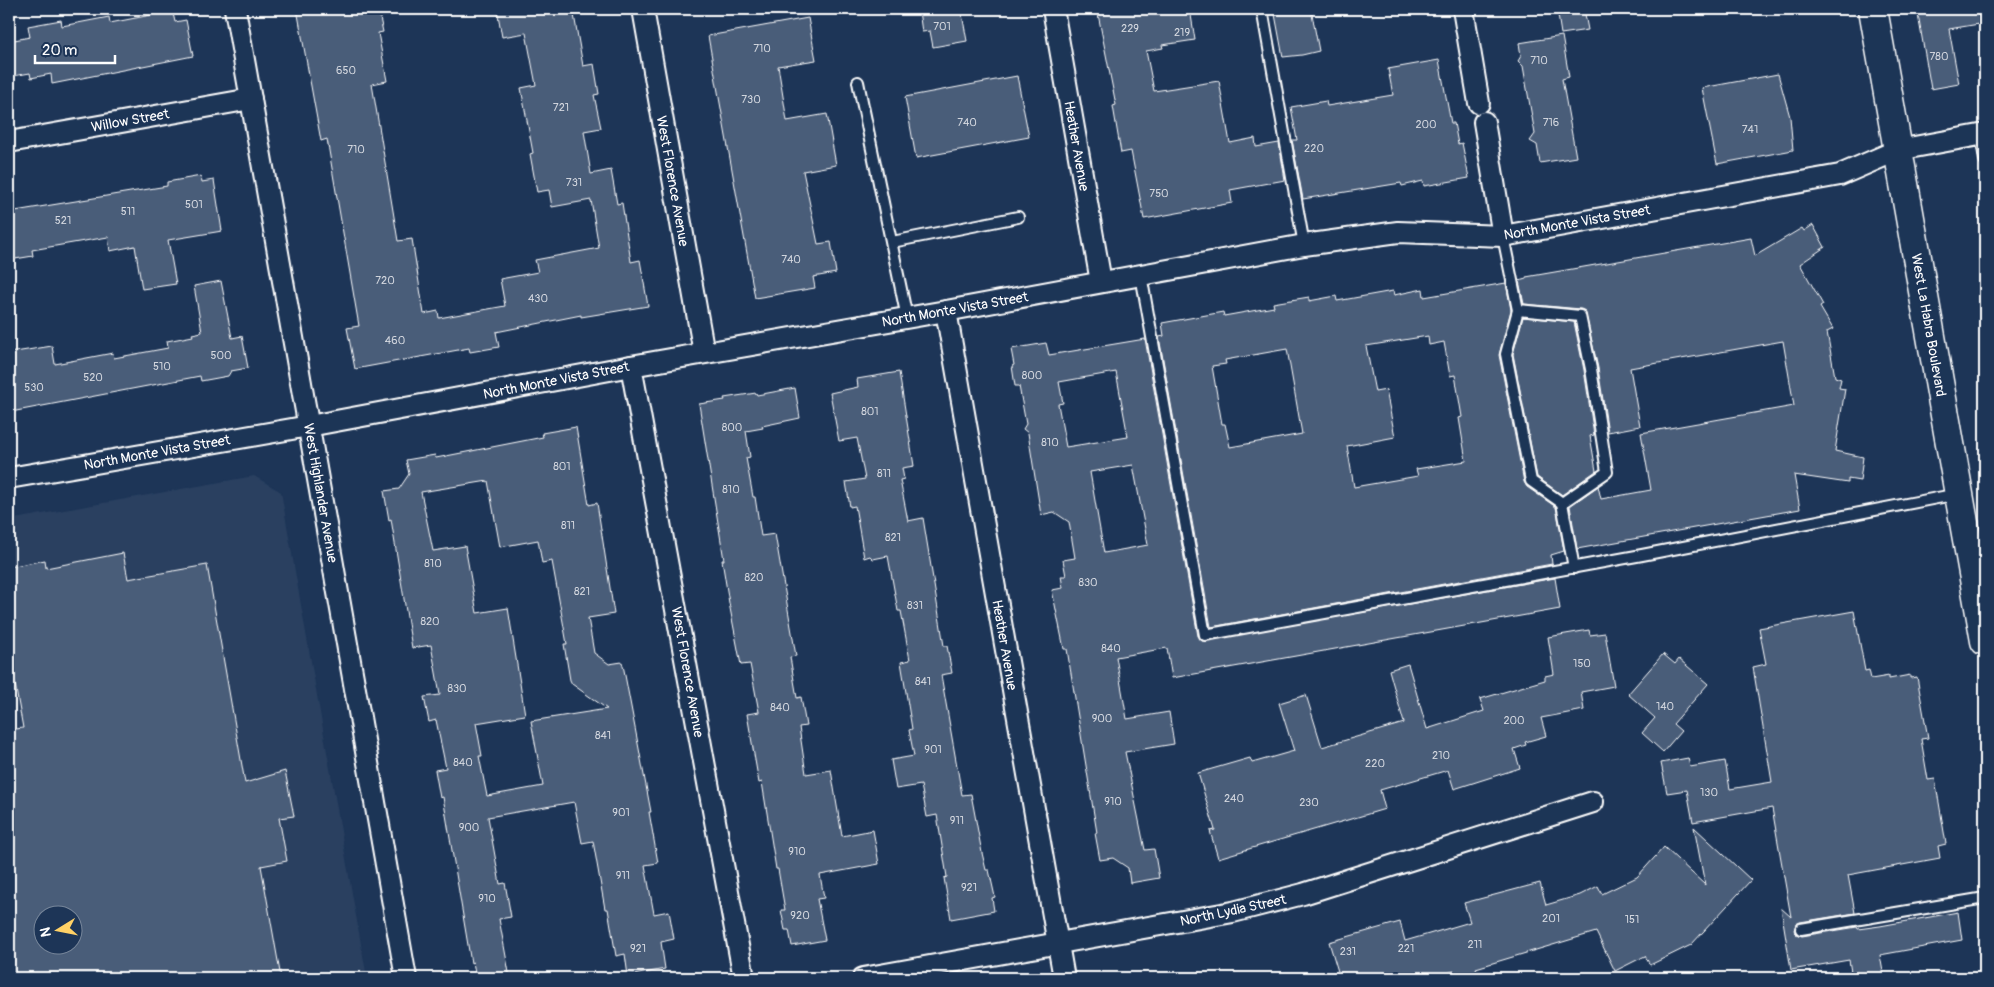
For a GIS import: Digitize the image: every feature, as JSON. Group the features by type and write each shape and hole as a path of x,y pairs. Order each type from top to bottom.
{"main road":[{"name":"West La Habra Boulevard","path":"1873,9 1985,641"}],"street":[{"name":"West Highlander Avenue","path":"235,9 406,978"},
{"name":"West Florence Avenue","path":"643,9 704,353"},
{"name":"Heather Avenue","path":"1053,9 1101,282"},
{"path":"1462,9 1479,102"},
{"name":"Willow Street","path":"9,142 251,99"},
{"path":"1484,122 1504,236"},
{"name":"North Monte Vista Street","path":"9,478 309,426 1304,245 1398,232 1504,236 1840,175 1898,150 1983,134"},
{"name":"Heather Avenue","path":"946,311 1064,978"},
{"name":"West Florence Avenue","path":"632,366 744,978"},
{"name":"North Lydia Street","path":"863,978 1233,912 1303,894 1593,802"}],"lane":[{"path":"1262,9 1304,245"},
{"path":"858,82 908,318"},
{"path":"1983,134 1985,160"},
{"path":"892,242 1018,217"},
{"path":"1504,236 1518,310 1506,354 1531,481 1562,504 1574,568"},
{"path":"1141,275 1206,635 1574,568 1959,494"},
{"path":"1518,310 1580,316 1591,369 1607,472 1562,504"},
{"path":"1801,929 1985,898"}],"shaded area":[{"path":"254,476 281,492 367,978 9,978 9,520"}],"building":[{"path":"150,9 172,9 175,22 186,20 193,56 52,84 51,74 31,78 30,73 13,76 9,41 30,37 28,26 61,20 62,26 109,17 110,23 151,15"},
{"path":"297,9 378,9 383,32 378,33 387,81 372,84 398,241 412,239 424,314 438,311 439,318 505,306 500,279 538,272 535,260 599,248 591,200 552,207 549,190 537,192 530,154 533,153 521,88 536,85 526,33 502,37 497,9 573,9 583,66 594,64 599,94 594,95 601,128 584,131 591,174 611,170 617,204 622,203 631,262 640,260 648,306 581,317 581,315 496,332 499,347 470,352 469,348 355,369 347,328 359,326 327,139 321,141"},
{"path":"961,9 967,41 933,47 930,31 922,32 919,11"},
{"path":"1097,9 1190,9 1195,40 1162,45 1163,48 1146,51 1154,91 1219,81 1230,143 1255,138 1256,147 1279,143 1285,180 1230,190 1232,203 1144,219 1131,151 1121,153 1113,106 1116,105"},
{"path":"1274,9 1311,9 1319,51 1283,57"},
{"path":"1557,9 1584,9 1588,30 1561,34"},
{"path":"1917,9 1985,9 1985,23 1949,29 1959,84 1931,89"},
{"path":"808,18 816,60 778,66 787,121 827,114 836,165 803,171 818,244 831,242 836,273 813,277 815,288 755,298 708,36"},
{"path":"1562,36 1569,77 1562,79 1576,157 1540,163 1537,145 1530,141 1535,134 1523,66 1518,61 1521,56 1519,43"},
{"path":"1439,60 1451,123 1454,123 1458,144 1462,143 1469,178 1424,186 1423,181 1402,186 1401,183 1303,199 1292,140 1297,140 1291,107 1326,101 1327,106 1393,95 1388,69"},
{"path":"1778,74 1790,117 1793,150 1717,164 1702,88"},
{"path":"1017,76 1029,137 916,158 905,97"},
{"path":"201,176 202,182 214,180 222,231 168,240 176,284 142,289 135,246 110,251 108,237 32,250 33,256 9,260 9,212 167,186 167,182"},
{"path":"1813,225 1825,247 1800,264 1823,305 1820,307 1833,329 1827,332 1835,377 1841,379 1839,388 1845,389 1835,451 1863,457 1860,481 1848,479 1848,483 1794,475 1800,509 1577,549 1570,506 1598,486 1601,499 1651,490 1641,433 1794,406 1783,341 1630,368 1640,426 1608,432 1598,368 1585,311 1581,309 1524,304 1519,281 1526,279 1526,277 1751,238 1755,256 1802,228 1804,231"},
{"path":"221,281 232,338 242,336 248,368 231,371 228,376 201,381 200,376 11,412 9,353 52,346 55,364 113,353 114,358 168,348 167,341 193,336 192,334 202,332 194,286"},
{"path":"1506,283 1511,310 1499,355 1524,482 1527,487 1556,507 1564,551 1551,555 1552,564 1211,627 1159,337 1164,336 1162,323 1223,312 1224,316 1274,307 1273,303 1309,297 1309,301 1336,296 1337,301 1393,291 1394,295 1423,289 1424,297","holes":["1428,336 1429,345 1444,342 1450,376 1455,375 1462,417 1459,418 1466,461 1416,469 1418,476 1354,487 1347,446 1395,437 1386,390 1375,392 1366,346","1287,349 1302,434 1230,447 1225,424 1222,424 1212,366 1226,364 1225,360"]},
{"path":"1523,317 1574,322 1594,435 1590,436 1596,471 1562,495 1537,477 1513,354"},
{"path":"1145,339 1198,636 1202,641 1555,578 1560,609 1172,678 1167,648 1116,657 1127,719 1169,712 1174,744 1125,752 1145,850 1154,849 1159,878 1130,883 1128,868 1113,858 1100,860 1067,649 1064,649 1052,590 1063,588 1061,576 1066,576 1063,560 1075,558 1069,522 1054,512 1041,515 1028,433 1023,429 1026,424 1019,386 1015,386 1011,349 1046,343 1049,355","holes":["1116,372 1128,437 1066,447 1058,404 1063,403 1059,382","1133,465 1148,545 1104,553 1090,472"]},
{"path":"899,372 914,466 902,468 904,479 900,480 908,521 923,518 944,646 947,646 952,673 941,675 962,795 971,794 982,853 986,870 989,870 995,897 992,898 994,911 951,919 944,878 947,877 937,815 927,817 921,785 896,789 891,760 914,756 909,730 912,729 901,662 910,660 901,611 898,611 888,556 873,559 870,556 864,558 855,506 850,507 846,482 865,479 857,438 839,441 830,393 858,387 857,379"},
{"path":"795,388 800,418 746,431 750,457 746,458 761,536 775,534 796,656 790,657 797,698 801,697 806,726 799,727 806,774 831,770 842,836 873,830 879,864 820,875 824,898 817,899 825,940 792,946 789,930 785,930 781,910 785,910 778,869 776,869 762,782 759,783 747,714 759,712 750,664 741,665 722,560 724,560 699,404 725,400 724,398 756,393 757,395"},
{"path":"576,427 589,505 597,503 614,614 588,618 594,653 609,664 622,662 624,670 651,812 649,812 658,863 645,865 654,914 669,911 674,939 661,942 665,969 628,976 625,954 616,956 608,909 605,909 593,841 582,843 574,802 488,817 500,884 505,883 511,917 499,919 510,978 476,978 473,962 471,963 443,797 440,798 435,770 446,768 436,720 429,722 424,697 440,695 431,645 412,648 391,519 389,520 384,491 399,489 409,474 406,460 435,455 436,458 543,437 542,433","holes":["488,481 500,547 538,540 542,563 552,561 567,644 564,644 570,680 572,684 607,709 531,721 543,786 487,796 479,756 482,756 476,723 525,715 508,608 477,613 465,546 433,551 421,492"]},
{"path":"123,553 128,579 207,565 245,783 285,771 294,816 279,818 287,861 261,866 281,978 9,978 9,730 23,728 9,651 9,567 45,560 46,568"},
{"path":"1854,611 1865,671 1869,670 1871,679 1889,676 1889,679 1910,675 1910,678 1917,677 1928,738 1921,739 1928,780 1935,779 1946,844 1938,846 1940,858 1848,875 1855,913 1800,922 1796,924 1794,930 1796,934 1802,936 1857,927 1858,929 1880,926 1958,912 1962,940 1880,955 1884,978 1852,978 1849,960 1791,970 1781,908 1791,917 1772,808 1693,822 1687,790 1667,793 1661,763 1688,758 1690,767 1725,761 1730,789 1772,782 1753,667 1766,664 1759,628"},
{"path":"1589,630 1590,635 1605,633 1614,686 1581,692 1584,710 1541,718 1546,736 1525,742 1526,745 1514,749 1520,768 1454,789 1448,770 1380,790 1385,809 1218,858 1210,831 1215,830 1198,773 1250,758 1252,763 1294,751 1279,703 1306,695 1322,747 1404,723 1389,670 1408,664 1427,729 1484,711 1480,699 1545,680 1545,676 1554,674 1548,637"},
{"path":"1663,654 1675,664 1679,659 1708,684 1673,724 1681,731 1663,752 1642,733 1655,718 1628,694"},
{"path":"1694,827 1751,880 1691,945 1650,965 1645,956 1615,971 1596,932 1476,968 1478,975 1465,978 1456,978 1454,971 1428,978 1340,978 1329,942 1400,922 1405,941 1470,922 1464,903 1540,883 1546,905 1580,895 1598,886 1602,894 1637,877 1664,847 1705,885"}]}
